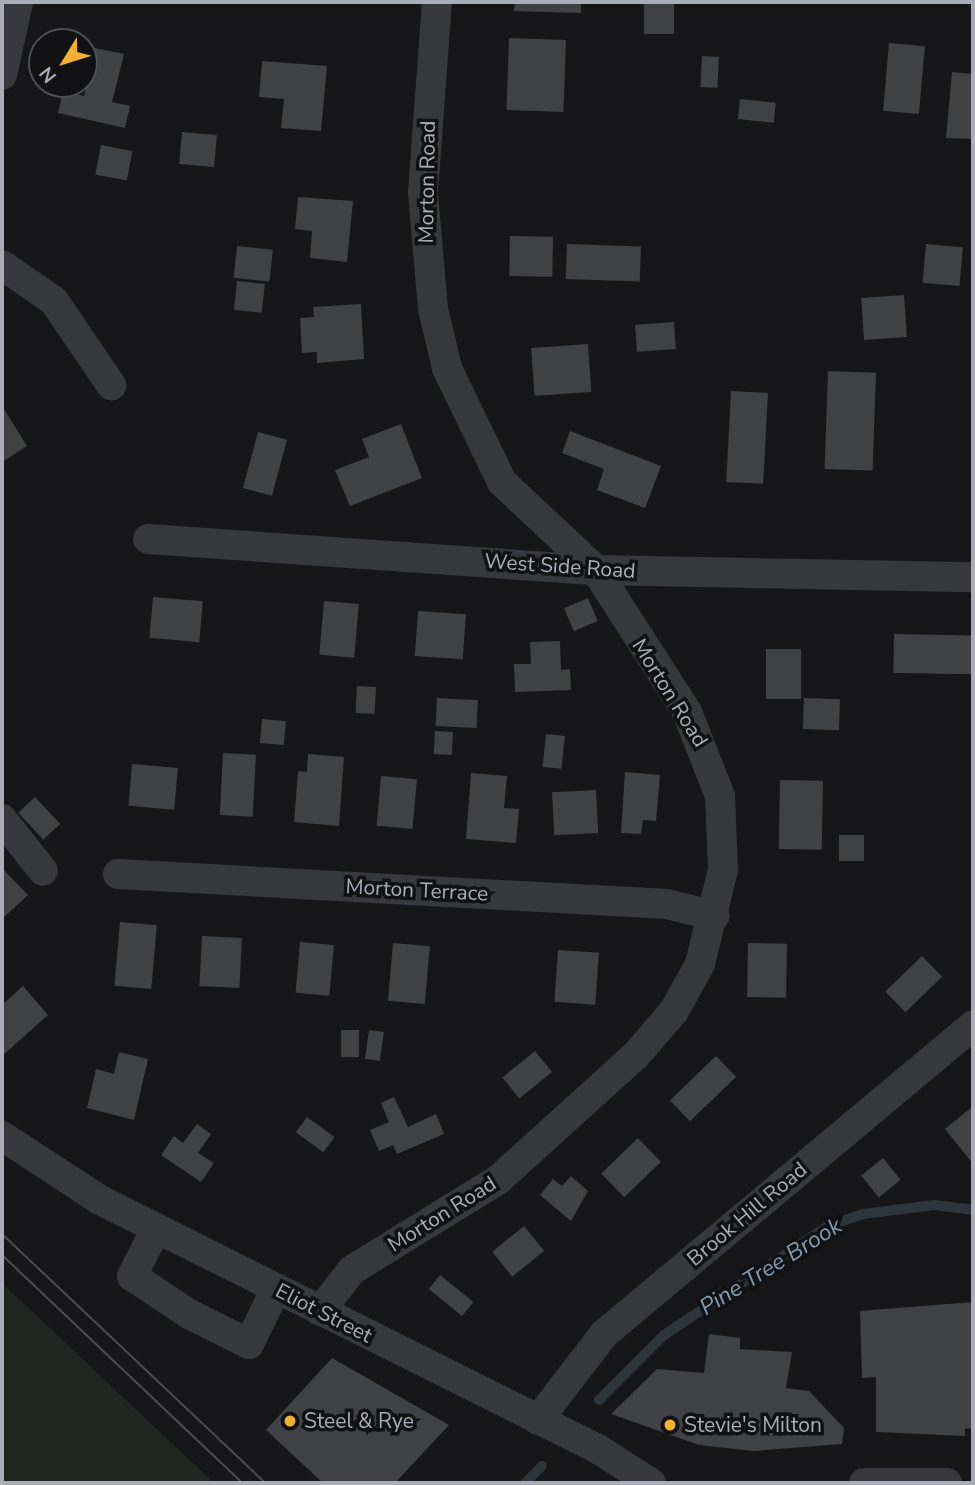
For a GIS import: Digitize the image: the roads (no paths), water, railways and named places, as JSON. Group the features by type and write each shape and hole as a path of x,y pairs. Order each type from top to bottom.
{"street":[{"path":"2,75 18,2"},
{"name":"Morton Road","path":"320,1311 352,1270 498,1180 612,1081 689,988 715,916 723,822 707,753 596,570 502,482 456,394 438,337 423,192 437,2"},
{"path":"2,265 54,301 111,385"},
{"name":"West Side Road","path":"148,539 596,570 973,577"},
{"path":"2,819 43,871"},
{"name":"Morton Terrace","path":"118,874 667,904 715,916"},
{"name":"Brook Hill Road","path":"538,1420 604,1334 973,1026"},
{"name":"Eliot Street","path":"2,1136 74,1186 538,1420 651,1483"},
{"path":"156,1229 132,1276 249,1344 276,1289"},
{"path":"864,1483 947,1483"}],"waterway":[{"name":"Pine Tree Brook","path":"599,1400 664,1335 828,1226 863,1214 934,1205 973,1210"},
{"name":"Pine Tree Brook","path":"525,1483 542,1466"}],"tram line":[{"path":"2,1234 265,1483"},
{"path":"2,1255 242,1483"}],"place":[{"name":"Steel & Rye","path":"290,1421"},
{"name":"Stevie's Milton","path":"670,1425"}]}
